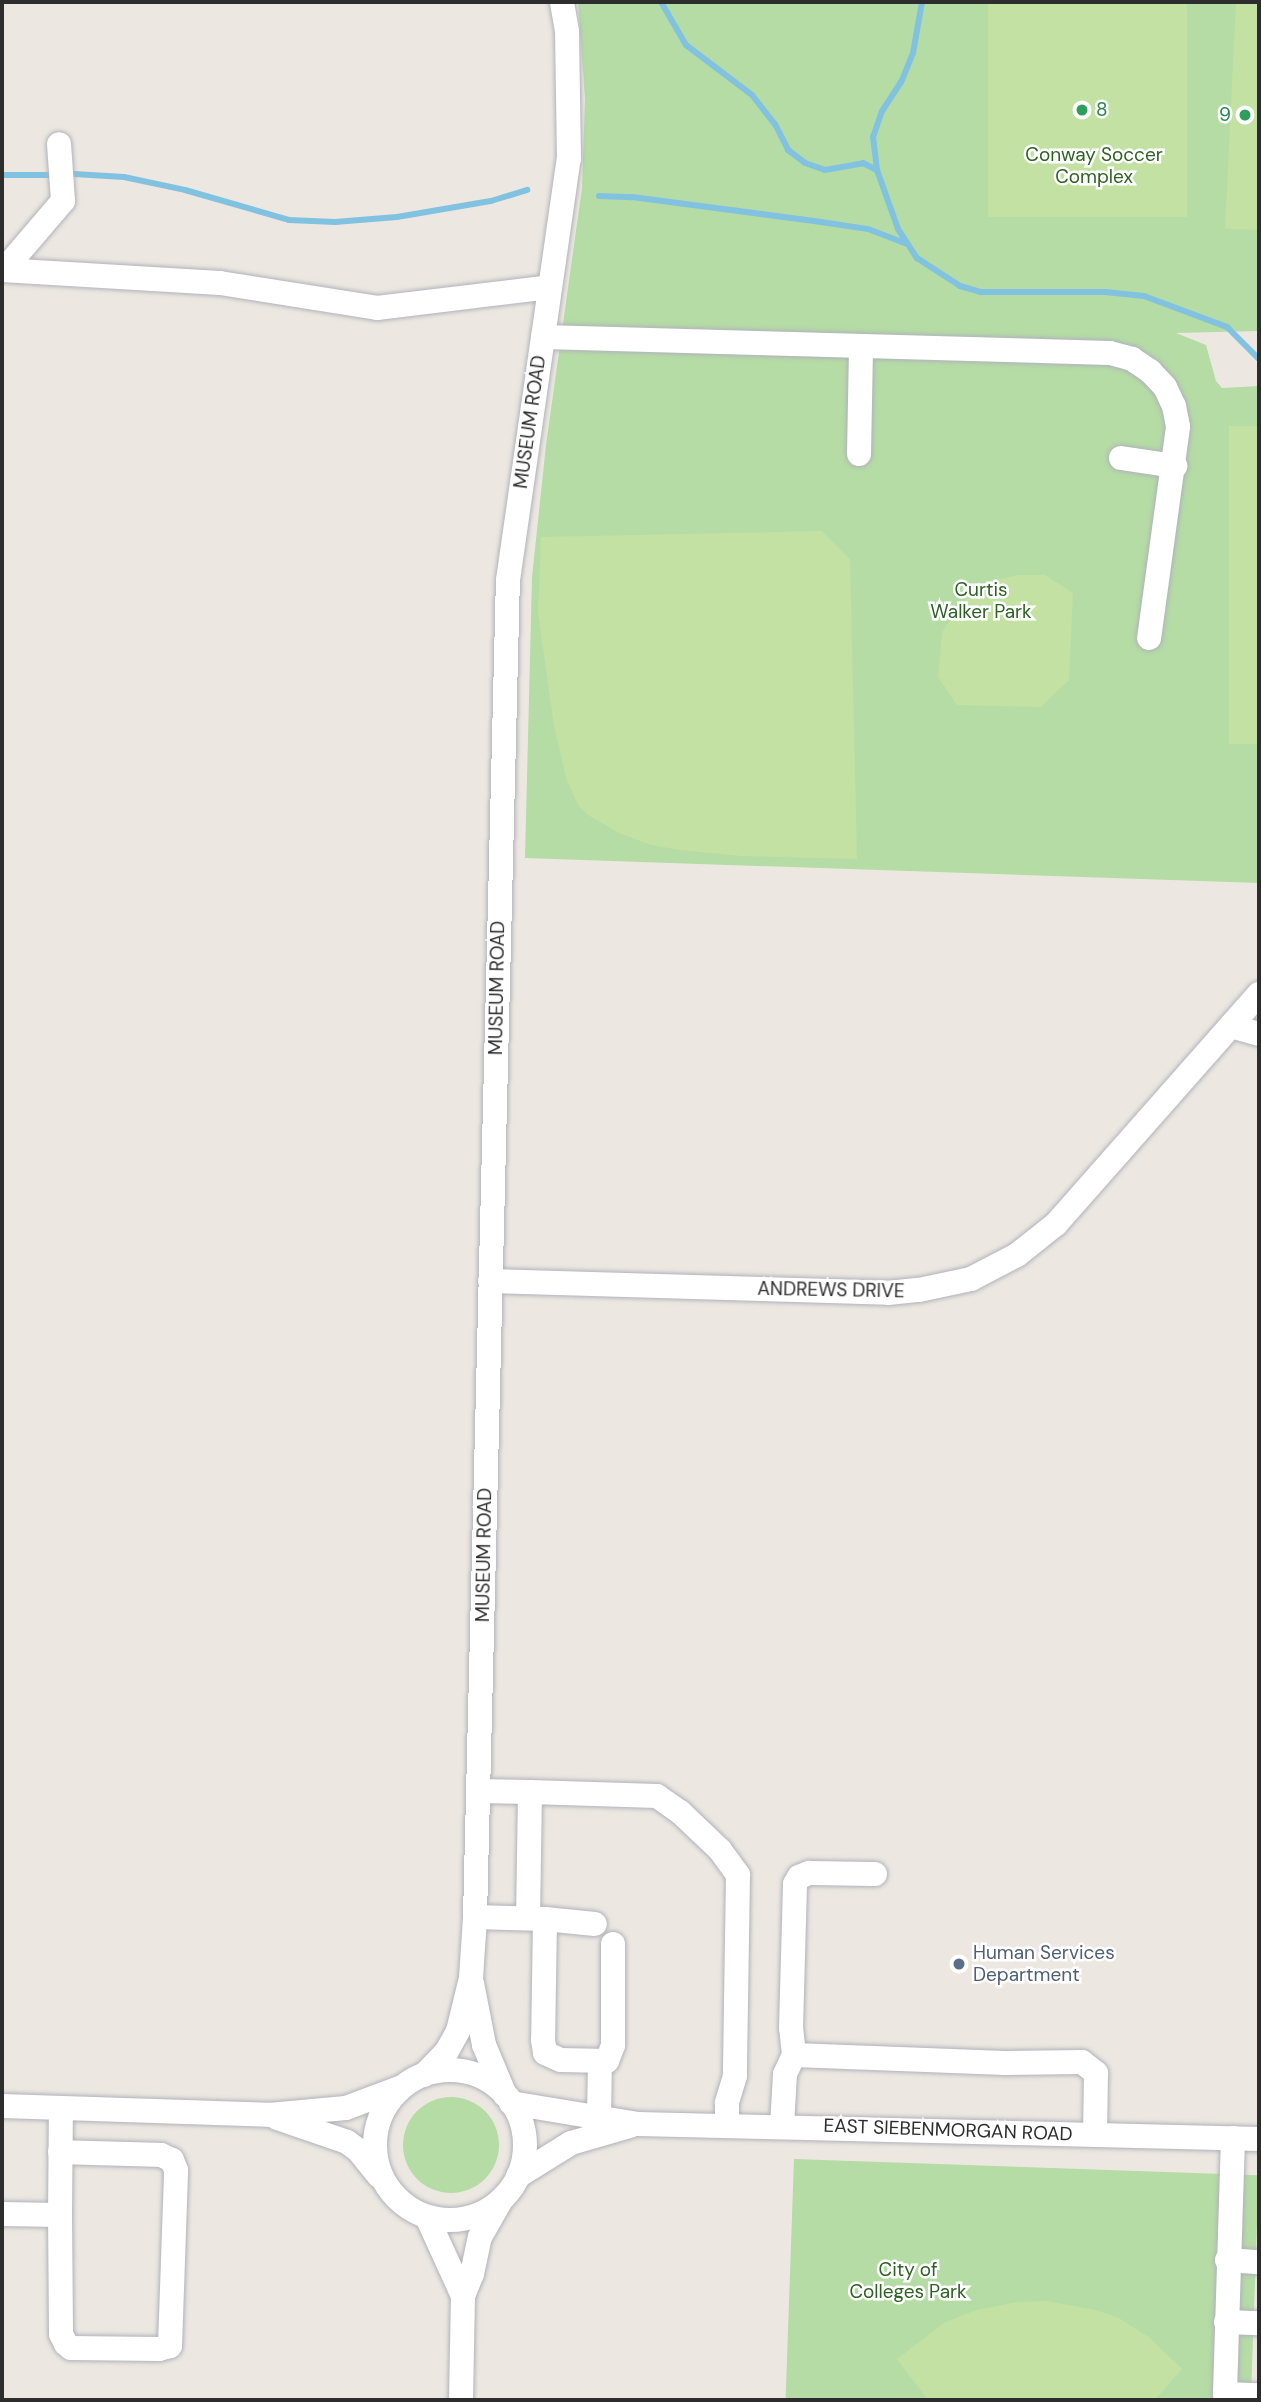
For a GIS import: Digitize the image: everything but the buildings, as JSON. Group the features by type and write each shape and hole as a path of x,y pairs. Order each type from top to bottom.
{"street":[{"name":"MUSEUM ROAD","path":"415,2080 447,2051 458,2031 471,1979 475,1917 508,580 569,159 567,31 562,2"},
{"path":"3,270 64,201 59,144"},
{"path":"3,270 220,282 377,308 550,287"},
{"path":"543,337 1110,353 1125,356 1150,371 1170,395 1178,427 1175,466 1149,638"},
{"path":"859,454 861,347"},
{"path":"1121,458 1175,466"},
{"name":"ANDREWS DRIVE","path":"491,1281 888,1293 919,1290 971,1279 1017,1255 1056,1224 1259,994"},
{"path":"1231,1026 1259,1034"},
{"path":"478,1791 657,1796 680,1812 720,1850 738,1875 735,2076 727,2103 727,2124"},
{"path":"530,1792 545,2053 561,2060 607,2061 613,2045 613,1944"},
{"path":"782,2126 785,2074 794,2055 791,2028 795,1884 799,1877 809,1873 875,1874"},
{"path":"475,1917 594,1924"},
{"name":"MUSEUM ROAD","path":"471,1979 484,2045 508,2099"},
{"path":"794,2055 1005,2063 1082,2062 1096,2073 1095,2134"},
{"path":"599,2117 600,2061"},
{"path":"2,2106 269,2115 346,2108 446,2070 468,2072 488,2081 508,2099 524,2133 524,2155 518,2176 480,2237 472,2274 463,2296 461,2400"},
{"path":"386,2185 377,2164 375,2142 379,2120 390,2100 415,2080"},
{"name":"EAST SIEBENMORGAN ROAD","path":"508,2099 638,2124 1259,2138"},
{"path":"60,2152 161,2155 172,2160 176,2170 170,2346 159,2349 71,2348 61,2334 60,2152 61,2108"},
{"path":"269,2115 347,2142 358,2150 403,2204 426,2217 446,2220 466,2218 485,2211 501,2200"},
{"name":"EAST SIEBENMORGAN ROAD","path":"518,2176 571,2143 638,2124"},
{"path":"1233,2138 1227,2260 1225,2397 1259,2395"},
{"path":"2,2214 60,2215"},
{"path":"426,2217 463,2296"},
{"path":"1227,2260 1259,2262"},
{"path":"1226,2322 1259,2323"}],"green space":[{"name":"Curtis Walker Park","path":"578,2 1259,2 1259,331 1176,333 1206,345 1216,381 1222,388 1259,386 1259,883 525,858 532,577 546,445 582,188 585,99"},
{"name":"8","path":"988,2 1187,2 1187,217 988,217"},
{"name":"9","path":"1236,2 1259,2 1259,230 1225,229"},
{"path":"1229,426 1259,426 1259,744 1229,744"},
{"path":"822,531 850,559 857,859 741,856 680,850 651,845 619,833 588,815 579,806 567,781 554,726 538,613 541,537"},
{"path":"1018,575 1045,575 1073,593 1069,680 1041,707 957,705 938,677 942,633 954,612 971,594 993,581"},
{"path":"451,2097 469,2101 485,2111 495,2127 499,2145 495,2163 485,2179 469,2189 451,2193 433,2189 417,2179 407,2163 403,2145 407,2127 417,2111 433,2101"},
{"name":"City of Colleges Park","path":"794,2159 1259,2175 1251,2400 786,2400"},
{"path":"1047,2301 1096,2310 1119,2318 1150,2338 1182,2369 1155,2400 928,2400 897,2359 944,2323 976,2310 1018,2302"}],"waterway":[{"path":"661,2 686,45 752,95 775,124 788,150 805,163 825,170 863,163 877,170"},
{"path":"922,2 913,53 901,82 882,111 873,137 877,170 898,229 917,258 960,286 981,292 1105,292 1144,296 1227,327 1259,359"},
{"path":"74,174 124,177 185,190 289,220 335,222 397,217 491,201 527,190"},
{"path":"2,175 48,175"},
{"path":"599,196 632,197 868,229 907,244"}],"place":[{"name":"8","path":"1082,110"},
{"name":"9","path":"1245,115"},
{"name":"Human Services Department","path":"959,1964"}],"park label":[{"name":"Conway Soccer Complex","path":"1094,166"}]}
